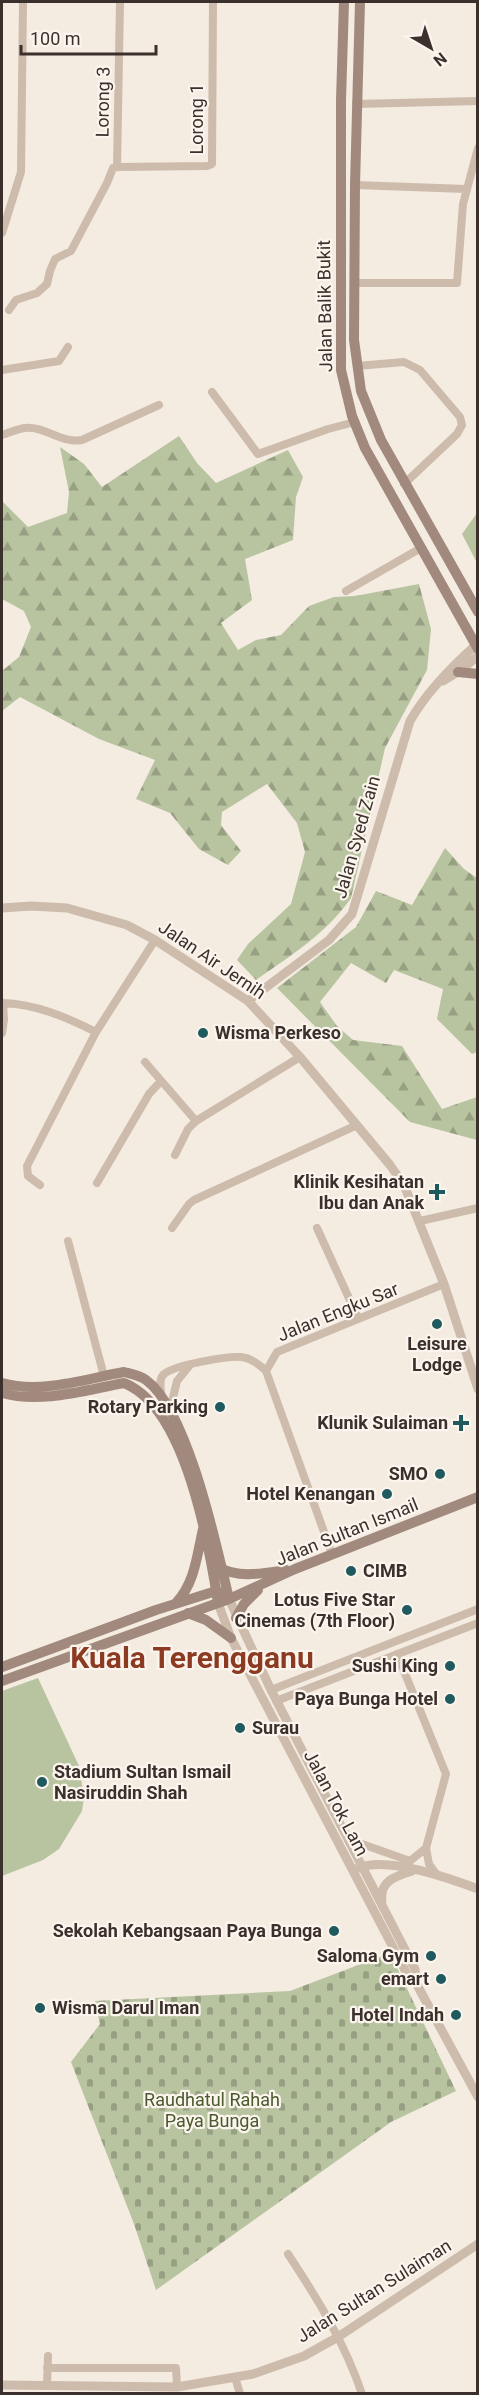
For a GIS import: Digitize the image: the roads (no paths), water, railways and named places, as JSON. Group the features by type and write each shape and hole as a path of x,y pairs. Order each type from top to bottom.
{"main road":[{"name":"Jalan Balik Bukit","path":"344,2 341,100 341,370 355,423 365,447 477,648"},
{"name":"Jalan Balik Bukit","path":"360,2 356,104 354,340 361,390 371,418 404,484 477,612"},
{"path":"458,672 477,674"},
{"path":"2,1383 35,1388 124,1372 136,1375 152,1385 170,1412 188,1451 211,1520 229,1599"},
{"path":"2,1393 36,1398 124,1383 136,1387 155,1406 172,1434 201,1510 218,1603"},
{"name":"Jalan Sultan Ismail","path":"2,1681 229,1599 262,1586 295,1569 477,1497"},
{"path":"176,1604 191,1581 204,1525"},
{"path":"211,1560 222,1569 242,1574 295,1569"},
{"path":"236,1618 244,1604 262,1586"},
{"path":"2,1667 216,1591 222,1592 229,1599"},
{"path":"188,1613 206,1620 231,1638"}],"street":[{"path":"2,233 21,172 23,2"},
{"name":"Lorong 3","path":"117,166 120,2"},
{"name":"Lorong 1","path":"117,166 207,166 212,164 213,2"},
{"path":"356,104 477,101"},
{"path":"355,283 457,283 466,189 477,148"},
{"path":"9,310 16,300 37,293 47,284 55,259 70,251 107,183 110,172 117,166"},
{"path":"355,184 466,189"},
{"path":"2,370 59,361 68,347"},
{"path":"357,366 404,362 420,370 460,417 462,425 457,434 404,484"},
{"path":"212,392 258,454 328,429 355,423"},
{"path":"2,435 25,428 69,440 82,440 159,405"},
{"path":"346,591 421,548"},
{"path":"440,682 458,672 477,648"},
{"name":"Jalan Syed Zain","path":"248,1001 329,940 352,914 410,721 419,705 451,666 477,648"},
{"name":"Jalan Air Jernih","path":"2,908 31,906 82,911 127,925 155,940 248,1001 300,1057 398,1176 420,1221 444,1284 477,1389"},
{"path":"40,1185 28,1176 27,1166 96,1032 155,940"},
{"path":"2,1033 4,1020 2,1003 35,1007 65,1017 96,1032"},
{"path":"174,1155 188,1129 196,1121 300,1057"},
{"path":"145,1062 196,1121"},
{"path":"97,1183 149,1094 161,1081"},
{"path":"172,1228 194,1200 357,1125"},
{"path":"420,1221 477,1208"},
{"path":"317,1228 358,1318"},
{"path":"68,1241 104,1376"},
{"name":"Jalan Engku Sar","path":"266,1371 277,1352 444,1284"},
{"path":"467,1357 477,1354"},
{"path":"163,1400 160,1380 163,1375 191,1364 240,1357 249,1359 266,1371 332,1554"},
{"path":"170,1412 177,1381 191,1364"},
{"name":"Jalan Tok Lam","path":"229,1599 276,1701 348,1839 357,1869 382,1906 415,1970 417,1983"},
{"name":"Jalan Tok Lam","path":"218,1603 231,1638 357,1869 408,1974 417,1983 477,2097"},
{"path":"271,1690 477,1609"},
{"path":"276,1701 477,1623"},
{"path":"397,1654 446,1774 426,1848 429,1864 437,1875"},
{"path":"348,1839 410,1861 426,1848"},
{"path":"357,1869 376,1865 415,1870 477,1889"},
{"path":"382,1906 381,1892 386,1883 394,1877 415,1870"},
{"name":"Jalan Sultan Sulaiman","path":"2,2385 109,2390 177,2387 253,2374 304,2356 338,2337 477,2244"},
{"path":"288,2254 315,2295 348,2353 362,2394"},
{"path":"47,2386 48,2356"},
{"path":"47,2368 176,2368 177,2387"},
{"path":"235,2377 240,2394"}],"place":[{"name":"Wisma Perkeso","path":"203,1033"},
{"name":"Klinik Kesihatan Ibu dan Anak","path":"437,1192"},
{"name":"Leisure Lodge","path":"437,1324"},
{"name":"Rotary Parking","path":"220,1407"},
{"name":"Klunik Sulaiman","path":"461,1423"},
{"name":"SMO","path":"440,1474"},
{"name":"Hotel Kenangan","path":"387,1494"},
{"name":"CIMB","path":"351,1571"},
{"name":"Lotus Five Star Cinemas (7th Floor)","path":"407,1610"},
{"name":"Sushi King","path":"450,1666"},
{"name":"Paya Bunga Hotel","path":"450,1699"},
{"name":"Surau","path":"240,1728"},
{"name":"Stadium Sultan Ismail Nasiruddin Shah","path":"42,1782"},
{"name":"Sekolah Kebangsaan Paya Bunga","path":"334,1931"},
{"name":"Saloma Gym","path":"431,1956"},
{"name":"emart","path":"441,1979"},
{"name":"Wisma Darul Iman","path":"40,2008"},
{"name":"Hotel Indah","path":"456,2015"}],"district":[{"name":"Kuala Terengganu","path":"192,1658"}],"park label":[{"name":"Raudhatul Rahah Paya Bunga","path":"212,2110"}]}
